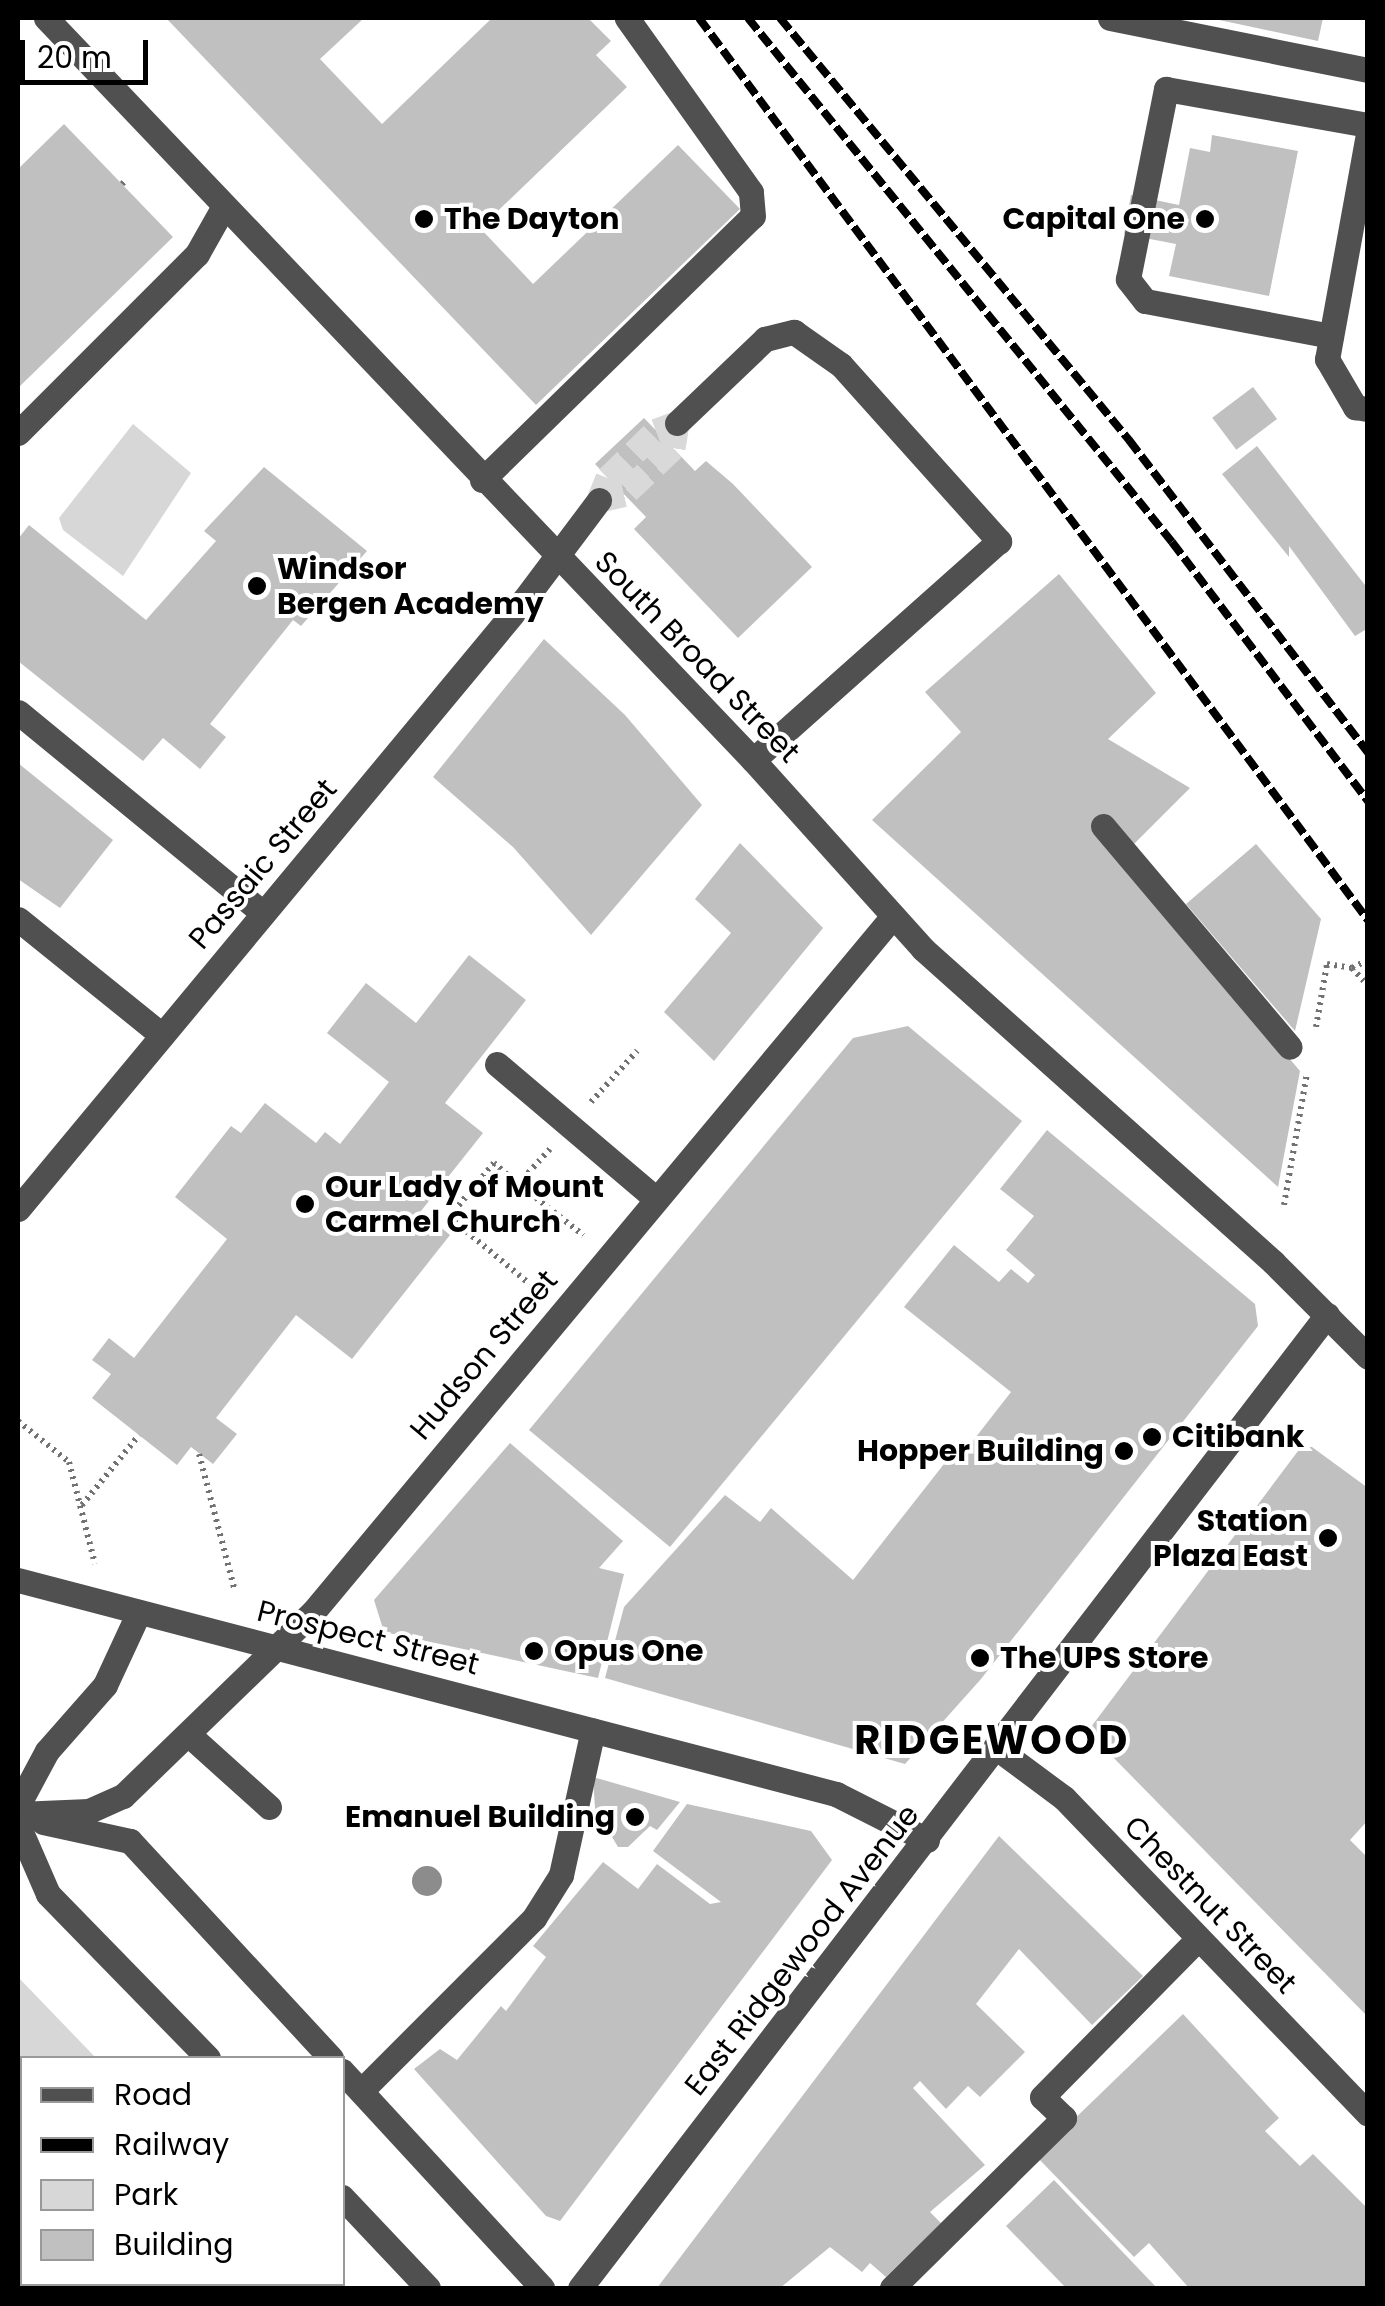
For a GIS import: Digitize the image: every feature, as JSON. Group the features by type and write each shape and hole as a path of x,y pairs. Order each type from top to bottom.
{"street":[{"name":"South Broad Street","path":"46,18 554,557 754,760 893,916 1068,1084 1368,1357"},
{"path":"482,480 753,216 752,192 627,18"},
{"path":"1110,18 1368,70"},
{"path":"1331,336 1145,300 1128,279 1166,88 1368,125"},
{"path":"1368,134 1327,359 1335,380 1355,407 1368,409"},
{"path":"18,433 197,254 224,206"},
{"path":"677,423 765,340 794,332 841,365 999,541 754,760"},
{"name":"Passaic Street","path":"18,1209 598,500"},
{"path":"18,712 263,913"},
{"path":"1103,826 1290,1047"},
{"name":"Hudson Street","path":"18,1815 90,1811 123,1796 313,1612 893,916"},
{"path":"18,919 162,1035"},
{"path":"497,1064 656,1199"},
{"name":"East Ridgewood Avenue","path":"580,2288 998,1749 1326,1315"},
{"name":"Prospect Street","path":"18,1580 836,1794 927,1840"},
{"path":"18,1805 47,1752 105,1685 138,1614"},
{"path":"361,2091 534,1918 562,1875 593,1730"},
{"path":"188,1734 269,1807"},
{"name":"Chestnut Street","path":"998,1749 1064,1798 1196,1941 1368,2114"},
{"path":"18,1815 130,1842 329,2056"},
{"path":"18,1825 48,1894 206,2056"},
{"path":"892,2288 1064,2118 1042,2097 1196,1941"},
{"path":"345,2074 542,2288"},
{"path":"345,2200 428,2288"}],"path":[{"path":"1352,968 1368,986"},
{"path":"518,1184 494,1162 449,1217 537,1290"},
{"path":"18,1421 69,1462 96,1564"},
{"path":"81,1506 140,1435"},
{"path":"200,1454 234,1587"}],"green space":[{"path":"133,424 191,473 123,576 63,530 59,518"},
{"path":"18,1977 94,2056 20,2056 20,2286 317,2288 18,2288"}],"building":[{"name":"The Dayton","path":"166,18 364,18 320,59 382,124 492,18 588,18 611,41 596,55 627,87 480,228 533,284 678,145 740,209 536,405"},
{"path":"1210,18 1323,18 1318,41"},
{"path":"64,124 173,237 18,388 18,169"},
{"name":"Capital One","path":"1212,135 1298,151 1269,296 1169,276 1176,244 1124,234 1131,195 1179,205 1190,148 1210,152"},
{"path":"1253,387 1277,419 1236,450 1212,418"},
{"path":"644,418 695,471 706,461 733,484 812,567 738,638 634,529 646,517 595,464"},
{"path":"1257,446 1368,589 1365,630 1355,636 1289,546 1289,557 1222,474"},
{"name":"Windsor Bergen Academy","path":"264,467 367,551 301,626 293,620 210,724 226,737 200,769 163,738 143,761 18,661 18,539 29,525 146,620 216,541 204,531"},
{"path":"1059,574 1156,693 1108,739 1190,788 1133,845 1105,814 1091,826 1300,1071 1278,1187 872,820 961,732 925,692"},
{"path":"544,639 625,715 702,805 591,935 513,847 433,777"},
{"path":"18,763 113,840 60,908 18,879"},
{"path":"740,843 823,928 714,1061 664,1012 731,933 695,899"},
{"path":"1256,844 1321,919 1295,1031 1186,904"},
{"name":"Our Lady of Mount Carmel Church","path":"469,955 526,1000 445,1103 483,1133 421,1211 450,1235 352,1359 296,1315 216,1418 237,1434 213,1464 191,1447 177,1465 92,1398 111,1374 92,1360 109,1338 134,1358 227,1239 175,1197 231,1126 241,1133 265,1103 316,1143 325,1132 340,1144 389,1082 327,1033 366,983 416,1023"},
{"path":"908,1026 1022,1121 670,1547 529,1430 853,1038"},
{"path":"1047,1130 1255,1304 1258,1326 981,1679 905,1764 605,1678 624,1607 725,1495 760,1522 771,1508 853,1580 951,1455 958,1460 1011,1392 904,1307 954,1245 999,1282 1011,1269 1028,1283 1035,1275 1006,1250 1034,1216 1000,1189"},
{"path":"510,1443 623,1541 599,1568 624,1574 598,1678 384,1632 374,1600"},
{"path":"1301,1447 1312,1447 1368,1488 1368,1820 1350,1840 1368,1858 1368,2017 1104,1748 1091,1727"},
{"name":"Emanuel Building","path":"593,1777 680,1802 657,1830 650,1826 628,1847 618,1847 595,1808"},
{"path":"687,1804 811,1831 832,1860 560,2221 546,2216 414,2069 440,2049 457,2060 501,2006 506,2011 546,1957 533,1946 603,1862 638,1889 657,1864 710,1904 721,1902 653,1851"},
{"path":"999,1836 1143,1976 1092,2025 1019,1949 976,2004 1025,2052 980,2097 968,2086 946,2109 920,2081 913,2088 985,2165 930,2212 941,2223 886,2277 870,2263 862,2272 830,2247 780,2288 657,2288"},
{"path":"1183,2014 1279,2118 1265,2131 1300,2166 1313,2154 1368,2209 1368,2288 1189,2288 1149,2243 1134,2257 1036,2156"},
{"path":"1054,2180 1157,2288 1066,2288 1006,2226"}],"tunnel":[{"path":"677,423 673,448 624,494 599,500 608,478 656,431 677,423"}],"railway":[{"path":"699,18 1368,920"},
{"path":"748,18 1172,542 1368,801"},
{"path":"780,18 1129,440 1368,753"}],"place":[{"name":"The Dayton","path":"424,219"},
{"name":"Capital One","path":"1205,219"},
{"name":"Windsor Bergen Academy","path":"257,586"},
{"name":"Our Lady of Mount Carmel Church","path":"305,1204"},
{"name":"Citibank","path":"1152,1437"},
{"name":"Hopper Building","path":"1124,1451"},
{"name":"Station Plaza East","path":"1328,1538"},
{"name":"Opus One","path":"534,1651"},
{"name":"The UPS Store","path":"980,1658"},
{"name":"Emanuel Building","path":"635,1817"}],"district":[{"name":"RIDGEWOOD","path":"992,1740"}]}
